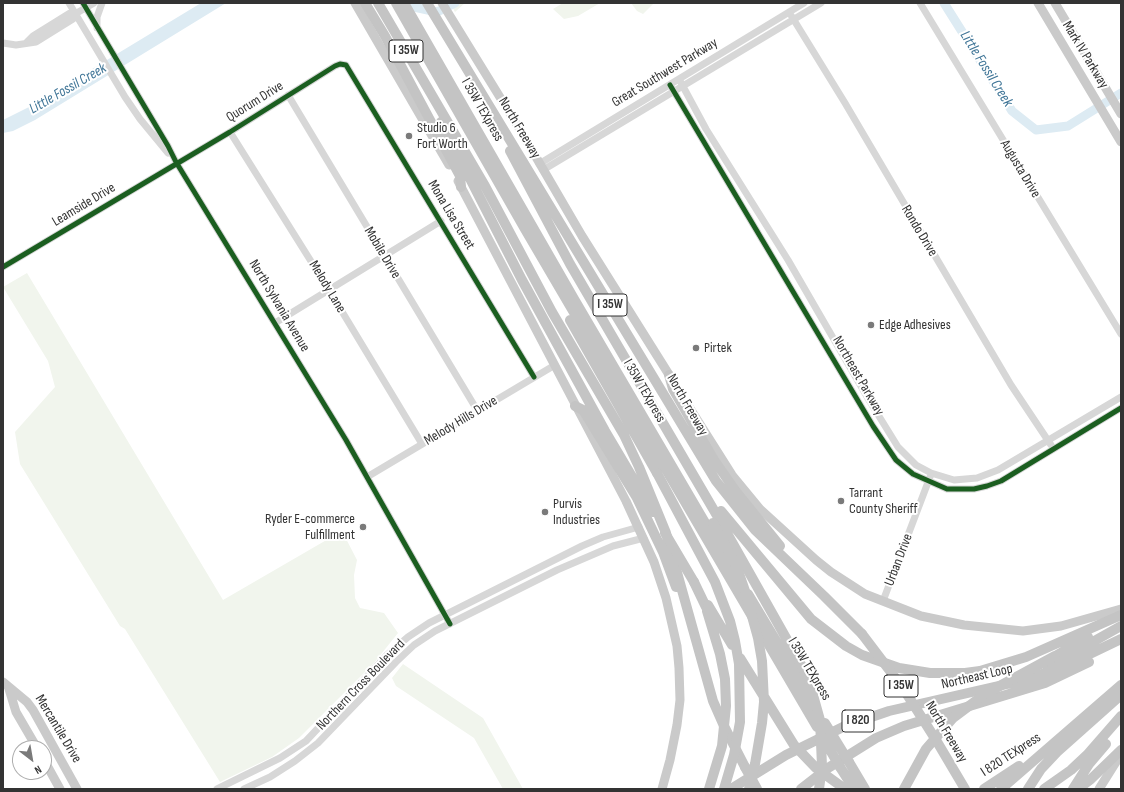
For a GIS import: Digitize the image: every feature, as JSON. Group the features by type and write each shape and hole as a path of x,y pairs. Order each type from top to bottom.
{"highway":[{"name":"I 35W","path":"378,3 489,193 552,312 627,442 650,490 661,520 689,613 713,701 724,726 757,789"},
{"name":"I 35W TEXpress","path":"396,3 543,260 821,725 845,764 865,789"},
{"name":"I 35W TEXpress","path":"404,3 821,725"},
{"name":"North Freeway","path":"427,3 712,475 743,516 862,634 903,688 965,789"},
{"path":"360,6 375,19 460,176 461,187"},
{"path":"444,31 445,41 508,147 570,264 658,414 808,677 820,720 822,766 819,789"},
{"path":"429,89 430,99 480,200 605,431 694,582 794,745 816,768 845,789"},
{"path":"501,170 507,174 598,324 736,565 758,638 762,661 764,702 762,723 756,764 749,789"},
{"path":"543,260 547,274 576,332 657,474 715,582 725,607 735,641 739,664 740,722 734,755 724,789"},
{"path":"669,375 672,389 714,460 737,493 787,554 792,564"},
{"path":"576,406 583,410 637,498 663,552 680,601 689,613"},
{"path":"658,414 666,422 723,515 796,604 827,633 862,655 899,668 913,671 930,673 965,673 1002,665 1026,657 1121,616"},
{"path":"694,582 706,607 718,644 726,692 724,737 710,789"},
{"path":"904,789 926,749 953,718 980,697 1055,656 1121,616"},
{"path":"1008,684 1042,670 1121,626"},
{"name":"Northeast Loop","path":"731,789 786,755 845,726 889,711 1008,684 1058,669 1121,639"},
{"path":"802,789 834,764 876,738 904,726 1045,683 1097,658 1111,645"},
{"path":"1028,789 1057,746 1121,685"},
{"path":"1000,789 1121,695"},
{"path":"1044,789 1071,770 1121,716"},
{"path":"1073,789 1089,764 1121,725"},
{"name":"I 820 TEXpress","path":"984,789 1042,749 1057,746"},
{"path":"1078,789 1095,776 1121,750"},
{"name":"I 35W TEXpress","path":"845,764 854,789"}],"main road":[{"name":"North Freeway","path":"442,3 589,248 732,475 757,505 788,536 831,572 865,594 921,616 992,629 1023,631 1061,626 1121,609"},
{"name":"Mark IV Parkway","path":"1038,3 1121,142"},
{"name":"Mark IV Parkway","path":"1055,3 1119,110"},
{"path":"360,6 461,187 644,538 666,598 677,646 680,700 670,760 662,789"},
{"path":"1061,40 1073,33"},
{"name":"Mercantile Drive","path":"6,686 27,702 77,789"},
{"name":"Mercantile Drive","path":"6,686 16,712 31,738"},
{"path":"31,738 45,731"},
{"path":"1099,789 1121,754"},
{"name":"Mercantile Drive","path":"52,774 60,789"}],"street":[{"name":"North Sylvania Avenue","path":"69,3 125,98 140,119 176,162"},
{"path":"3,43 16,45 27,42 36,42 73,19 75,14 84,6 94,3"},
{"path":"97,28 97,17 102,3"},
{"name":"Great Southwest Parkway","path":"681,83 804,3"},
{"name":"Great Southwest Parkway","path":"541,167 672,88 794,20 821,3"},
{"name":"Augusta Drive","path":"920,3 1121,334"},
{"name":"North Sylvania Avenue","path":"84,6 176,162 368,477 450,624"},
{"name":"Rondo Drive","path":"789,12 845,103 1011,385 1053,449"},
{"name":"Quorum Drive","path":"176,162 230,132 334,66 340,64 346,65"},
{"name":"Mona Lisa Street","path":"346,65 534,377"},
{"name":"Northeast Parkway","path":"681,83 706,129 814,305 898,447 916,465 931,473 954,480 977,478 998,470 1121,397"},
{"name":"Northeast Parkway","path":"672,88 853,390 873,426 896,460 914,474 928,482 947,489 987,486 1001,481 1121,408"},
{"path":"125,98 135,91"},
{"name":"Mobile Drive","path":"288,95 477,410"},
{"name":"Melody Lane","path":"230,132 329,290 422,444"},
{"name":"Leamside Drive","path":"3,266 80,222 176,162"},
{"path":"718,167 727,162"},
{"path":"275,323 440,221"},
{"path":"805,310 814,305"},
{"name":"Melody Hills Drive","path":"368,477 477,410 555,365"},
{"path":"853,390 861,384"},
{"name":"Urban Drive","path":"883,601 931,473"},
{"name":"Northern Cross Boulevard","path":"217,789 280,758 306,741 387,655 408,637 445,614 582,546 603,537 639,527"},
{"name":"Northern Cross Boulevard","path":"244,789 287,766 318,743 414,645 450,624 592,554 644,538"},
{"path":"531,571 535,581"},
{"path":"280,758 287,766"}],"shaded area":[{"path":"450,3 465,3 455,12"},
{"path":"563,3 600,3 578,16 564,19 553,9"},
{"path":"631,3 654,3 643,14 637,11"},
{"path":"27,273 223,600 342,531 357,560 354,575 355,598 360,608 384,613 398,633 374,663 299,738 272,757 220,782 125,629 120,626 20,464 15,432 55,387 48,361 3,287"},
{"path":"403,664 483,718 523,789 503,789 474,738 396,686 392,678"}],"water":[{"path":"201,3 226,3 35,120 13,131 3,133 3,120 31,106"}],"waterway":[{"name":"Little Fossil Creek","path":"400,4 437,12 455,3"},
{"name":"Little Fossil Creek","path":"944,3 1012,111 1036,130 1068,126 1121,93"}],"cycle path":[{"path":"83,3 176,162 346,440 450,624"},
{"path":"3,267 230,132 335,66 340,64 346,65 534,377"},
{"path":"670,85 873,426 896,460 913,474 947,489 974,489 987,486 1001,481 1121,408"}],"place":[{"name":"Studio 6 Fort Worth","path":"409,136"},
{"name":"Edge Adhesives","path":"871,325"},
{"name":"Pirtek","path":"696,348"},
{"name":"Tarrant County Sheriff","path":"841,501"},
{"name":"Purvis Industries","path":"545,512"},
{"name":"Ryder E-commerce Fulfillment","path":"363,527"}]}
